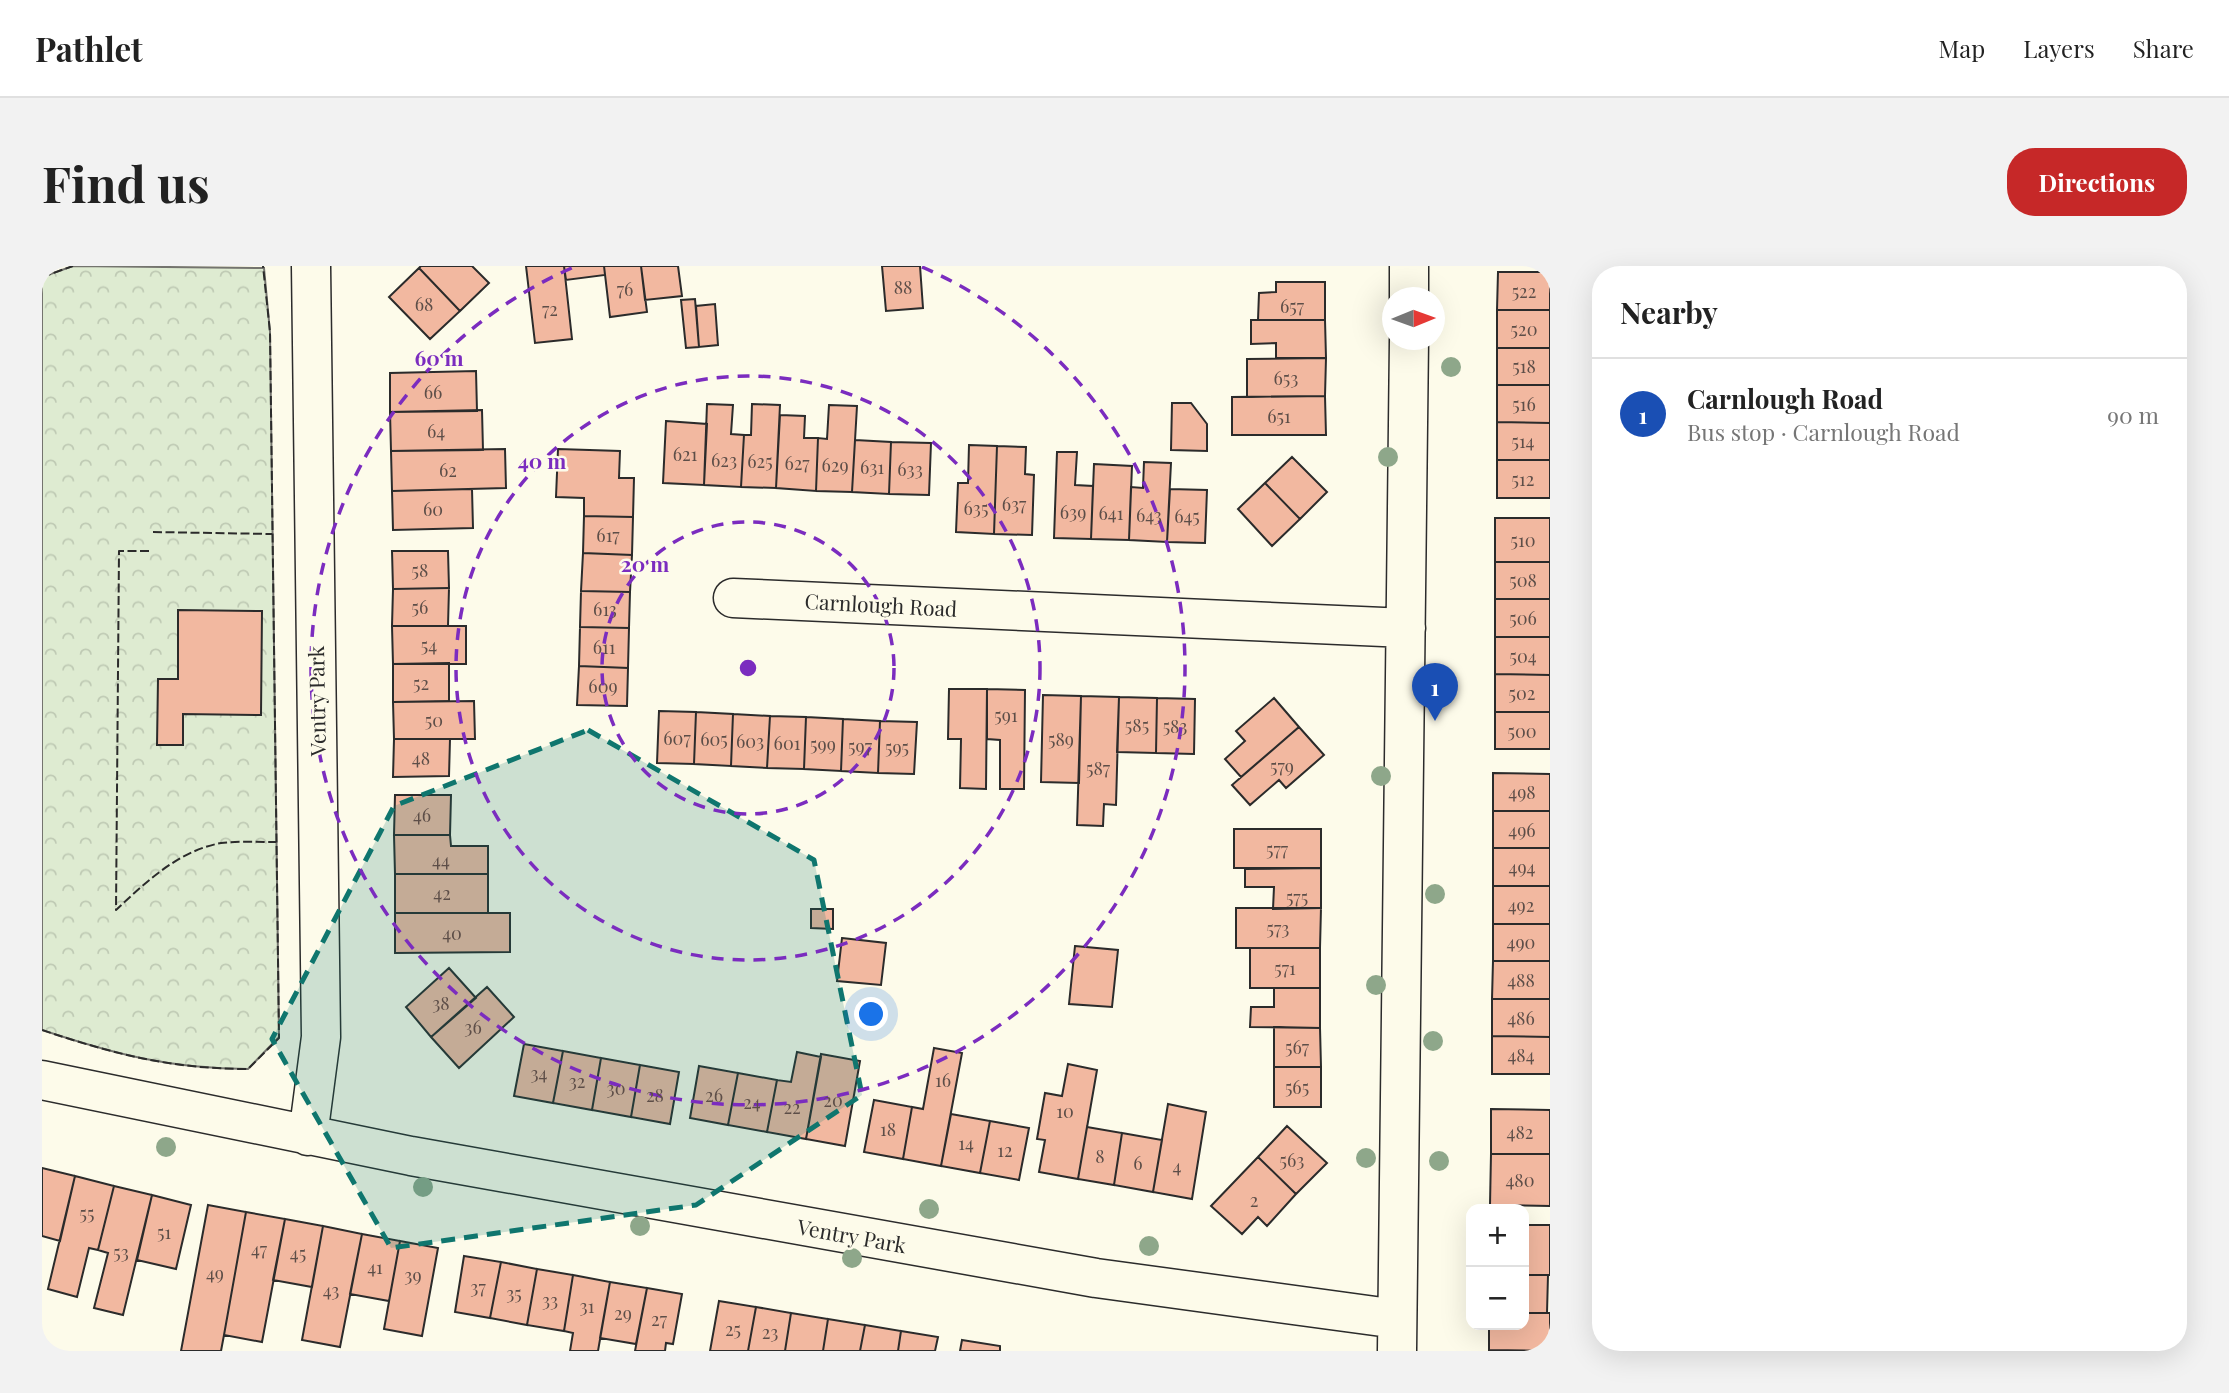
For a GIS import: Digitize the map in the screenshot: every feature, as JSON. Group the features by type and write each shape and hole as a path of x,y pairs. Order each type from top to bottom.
{"street":[{"name":"Ventry Park","path":"308,1136 321,1037 311,266"},
{"path":"1409,266 1409,287"},
{"path":"1397,1335 1409,350"},
{"name":"Carnlough Road","path":"733,598 1406,628"},
{"name":"Ventry Park","path":"42,1080 308,1136 1397,1335"}],"highlighted area":[{"path":"588,730 814,860 862,1095 696,1205 391,1248 272,1039 394,806"}],"green space":[{"path":"73,266 264,268 270,332 279,1037 248,1069 168,1063 94,1046 42,1030 42,277"}],"building":[{"path":"472,266 489,283 460,311 419,268"},
{"path":"526,266 564,266 572,339 535,343"},
{"path":"564,266 604,266 605,275 566,280"},
{"path":"604,266 641,266 647,312 610,317"},
{"path":"641,266 678,266 682,296 645,300"},
{"path":"882,266 920,266 923,308 886,311"},
{"path":"419,268 460,311 430,339 389,297"},
{"path":"1498,272 1550,272 1550,310 1497,310"},
{"path":"1276,282 1325,282 1325,320 1258,320 1259,293 1276,292"},
{"path":"695,299 699,347 686,348 681,300"},
{"path":"715,304 718,345 699,347 696,306"},
{"path":"1497,310 1550,310 1550,348 1497,348"},
{"path":"1251,320 1325,320 1326,358 1276,358 1276,343 1251,344"},
{"path":"1497,348 1550,348 1550,385 1497,385"},
{"path":"1326,358 1325,396 1247,397 1247,359"},
{"path":"476,371 477,411 390,412 390,373"},
{"path":"1497,385 1550,385 1550,423 1497,422"},
{"path":"1325,396 1326,435 1232,435 1232,397"},
{"path":"1172,403 1191,403 1207,424 1207,451 1171,450"},
{"path":"707,404 733,405 731,434 744,435 741,487 704,485"},
{"path":"752,404 780,405 776,488 741,487 744,435 751,435"},
{"path":"829,405 857,406 852,492 816,491 818,438 827,439"},
{"path":"482,410 483,450 391,451 390,412"},
{"path":"780,415 805,416 804,438 818,438 816,491 776,488"},
{"path":"666,421 707,424 704,485 663,483"},
{"path":"1497,422 1550,423 1550,460 1497,460"},
{"path":"855,440 891,442 889,494 852,492"},
{"path":"891,442 931,443 929,495 889,494"},
{"path":"969,445 997,446 994,534 956,532 958,483 968,483"},
{"path":"997,446 1026,447 1025,474 1034,475 1032,535 994,534"},
{"path":"505,449 506,488 392,491 391,451"},
{"path":"558,449 620,451 619,478 634,478 633,517 584,516 584,498 556,497"},
{"path":"1057,452 1077,452 1075,485 1093,486 1091,539 1054,538"},
{"path":"1292,457 1327,492 1300,519 1265,483"},
{"path":"1497,460 1550,460 1550,498 1497,498"},
{"path":"1144,462 1171,463 1167,542 1129,540 1131,487 1143,488"},
{"path":"1094,464 1132,466 1129,540 1091,539"},
{"path":"1265,483 1300,519 1272,546 1238,509"},
{"path":"472,489 473,528 393,530 392,491"},
{"path":"1170,489 1207,490 1205,543 1167,542"},
{"path":"584,516 633,517 632,555 583,553"},
{"path":"1495,518 1550,518 1550,562 1495,562"},
{"path":"392,551 448,551 449,588 393,589"},
{"path":"583,553 632,555 630,592 581,591"},
{"path":"1495,562 1550,562 1550,599 1495,599"},
{"path":"449,588 448,626 392,626 393,589"},
{"path":"581,591 630,592 629,628 580,627"},
{"path":"1495,599 1550,599 1550,637 1495,637"},
{"path":"178,610 262,611 261,715 183,714 183,745 157,745 158,679 178,679"},
{"path":"392,626 466,626 466,664 393,664"},
{"path":"580,627 629,628 628,668 579,666"},
{"path":"1495,637 1550,637 1550,675 1495,674"},
{"path":"449,663 449,701 393,702 393,664"},
{"path":"579,666 628,668 627,706 577,705"},
{"path":"1495,674 1550,675 1550,712 1495,712"},
{"path":"949,689 987,689 986,789 960,788 961,739 948,739"},
{"path":"987,689 1025,690 1024,789 1000,789 1000,740 987,739"},
{"path":"1043,695 1081,696 1079,783 1041,782"},
{"path":"1081,696 1119,697 1116,805 1104,804 1103,826 1077,825"},
{"path":"1119,697 1157,698 1156,753 1117,752"},
{"path":"1157,698 1195,699 1194,754 1156,753"},
{"path":"1274,698 1299,727 1241,777 1225,759 1245,741 1236,731"},
{"path":"474,701 475,739 394,739 393,702"},
{"path":"659,711 696,712 694,764 657,763"},
{"path":"696,712 733,714 731,766 694,764"},
{"path":"1495,712 1550,712 1550,749 1495,749"},
{"path":"733,714 770,716 767,768 731,766"},
{"path":"770,716 806,717 804,769 767,768"},
{"path":"806,717 843,719 841,771 804,769"},
{"path":"843,719 880,721 878,773 841,771"},
{"path":"880,721 917,722 914,774 878,773"},
{"path":"1299,727 1324,755 1286,788 1279,780 1250,805 1232,785"},
{"path":"394,739 450,739 449,776 393,777"},
{"path":"1493,773 1550,774 1550,811 1493,811"},
{"path":"395,795 451,795 450,835 394,835"},
{"path":"1493,811 1550,811 1550,848 1493,848"},
{"path":"1234,829 1321,829 1321,868 1234,868"},
{"path":"394,835 450,835 451,846 488,846 488,874 395,874"},
{"path":"1493,848 1550,848 1550,886 1493,886"},
{"path":"1321,868 1321,908 1273,909 1274,887 1245,887 1245,869"},
{"path":"395,874 488,874 488,913 395,913"},
{"path":"1493,886 1550,886 1550,924 1493,924"},
{"path":"1236,908 1321,908 1320,948 1236,948"},
{"path":"811,909 833,909 833,929 811,928"},
{"path":"395,913 510,913 510,952 395,953"},
{"path":"1493,924 1550,924 1550,961 1493,961"},
{"path":"842,938 886,943 881,985 837,981"},
{"path":"1075,946 1118,950 1112,1007 1069,1004"},
{"path":"1250,948 1320,948 1320,988 1250,988"},
{"path":"1493,961 1550,961 1550,999 1492,999"},
{"path":"449,968 476,998 431,1037 406,1007"},
{"path":"487,987 514,1017 459,1068 431,1037"},
{"path":"1274,988 1320,988 1320,1028 1250,1027 1251,1007 1274,1007"},
{"path":"1492,999 1550,999 1550,1037 1492,1036"},
{"path":"1274,1027 1320,1028 1321,1067 1274,1067"},
{"path":"1492,1036 1550,1037 1550,1074 1492,1074"},
{"path":"524,1044 563,1051 553,1103 514,1096"},
{"path":"934,1048 962,1053 941,1166 903,1159 912,1107 923,1109"},
{"path":"563,1051 601,1058 592,1110 553,1103"},
{"path":"797,1052 821,1057 806,1139 767,1132 777,1080 791,1082"},
{"path":"821,1054 860,1061 845,1146 806,1139"},
{"path":"601,1058 640,1065 631,1117 592,1110"},
{"path":"1068,1064 1097,1070 1078,1179 1039,1172 1045,1140 1037,1139 1045,1093 1062,1096"},
{"path":"640,1065 679,1072 670,1124 631,1117"},
{"path":"699,1066 738,1073 728,1125 690,1118"},
{"path":"1274,1067 1321,1067 1321,1107 1274,1107"},
{"path":"738,1073 777,1080 767,1132 728,1125"},
{"path":"874,1100 912,1107 903,1159 864,1152"},
{"path":"1168,1104 1206,1112 1192,1199 1153,1192"},
{"path":"1491,1109 1550,1110 1550,1154 1491,1154"},
{"path":"951,1114 990,1121 980,1173 941,1166"},
{"path":"990,1121 1029,1128 1019,1180 980,1173"},
{"path":"1287,1126 1327,1163 1296,1194 1258,1157"},
{"path":"1087,1127 1122,1133 1114,1185 1078,1179"},
{"path":"1122,1133 1162,1140 1153,1192 1114,1185"},
{"path":"1491,1154 1550,1154 1550,1206 1490,1204"},
{"path":"1258,1157 1296,1194 1267,1226 1258,1217 1242,1234 1211,1206"},
{"path":"42,1168 75,1176 60,1241 42,1236"},
{"path":"75,1176 114,1186 98,1250 89,1248 77,1297 48,1289"},
{"path":"114,1186 152,1195 123,1315 94,1308 108,1253 98,1250"},
{"path":"152,1195 191,1205 176,1269 137,1260"},
{"path":"208,1205 246,1212 224,1335 221,1351 181,1351"},
{"path":"246,1212 285,1219 262,1342 224,1335"},
{"path":"285,1219 323,1226 312,1287 273,1280"},
{"path":"1529,1225 1550,1225 1550,1275 1529,1275"},
{"path":"323,1226 362,1234 340,1347 302,1340"},
{"path":"362,1234 400,1241 389,1301 350,1294"},
{"path":"400,1241 438,1248 422,1336 384,1329"},
{"path":"464,1256 501,1262 490,1318 455,1312"},
{"path":"501,1262 537,1269 527,1325 490,1318"},
{"path":"537,1269 573,1275 564,1331 527,1325"},
{"path":"573,1275 610,1282 598,1351 570,1351 573,1333 564,1331"},
{"path":"1529,1275 1548,1275 1547,1313 1529,1313"},
{"path":"610,1282 647,1288 636,1344 600,1338"},
{"path":"647,1288 682,1294 673,1344 666,1343 665,1351 635,1351"},
{"path":"719,1301 756,1307 748,1351 710,1351"},
{"path":"756,1307 791,1313 785,1351 748,1351"},
{"path":"791,1313 828,1319 823,1351 785,1351"},
{"path":"1529,1313 1550,1313 1550,1351 1489,1350 1489,1330 1529,1330"},
{"path":"828,1319 865,1325 860,1351 823,1351"},
{"path":"865,1325 901,1331 898,1351 860,1351"},
{"path":"901,1331 938,1337 935,1351 898,1351"},
{"path":"962,1340 1000,1346 1000,1351 960,1351"}],"fence":[{"path":"42,277 73,266"},
{"path":"42,1030 94,1046 168,1063 248,1069 279,1038 270,332 263,266"},
{"path":"153,532 272,534"},
{"path":"149,551 119,551 116,910 164,869 205,847 221,843 276,842"}],"place":[{"name":"Carnlough Road","path":"1435,721"}]}
